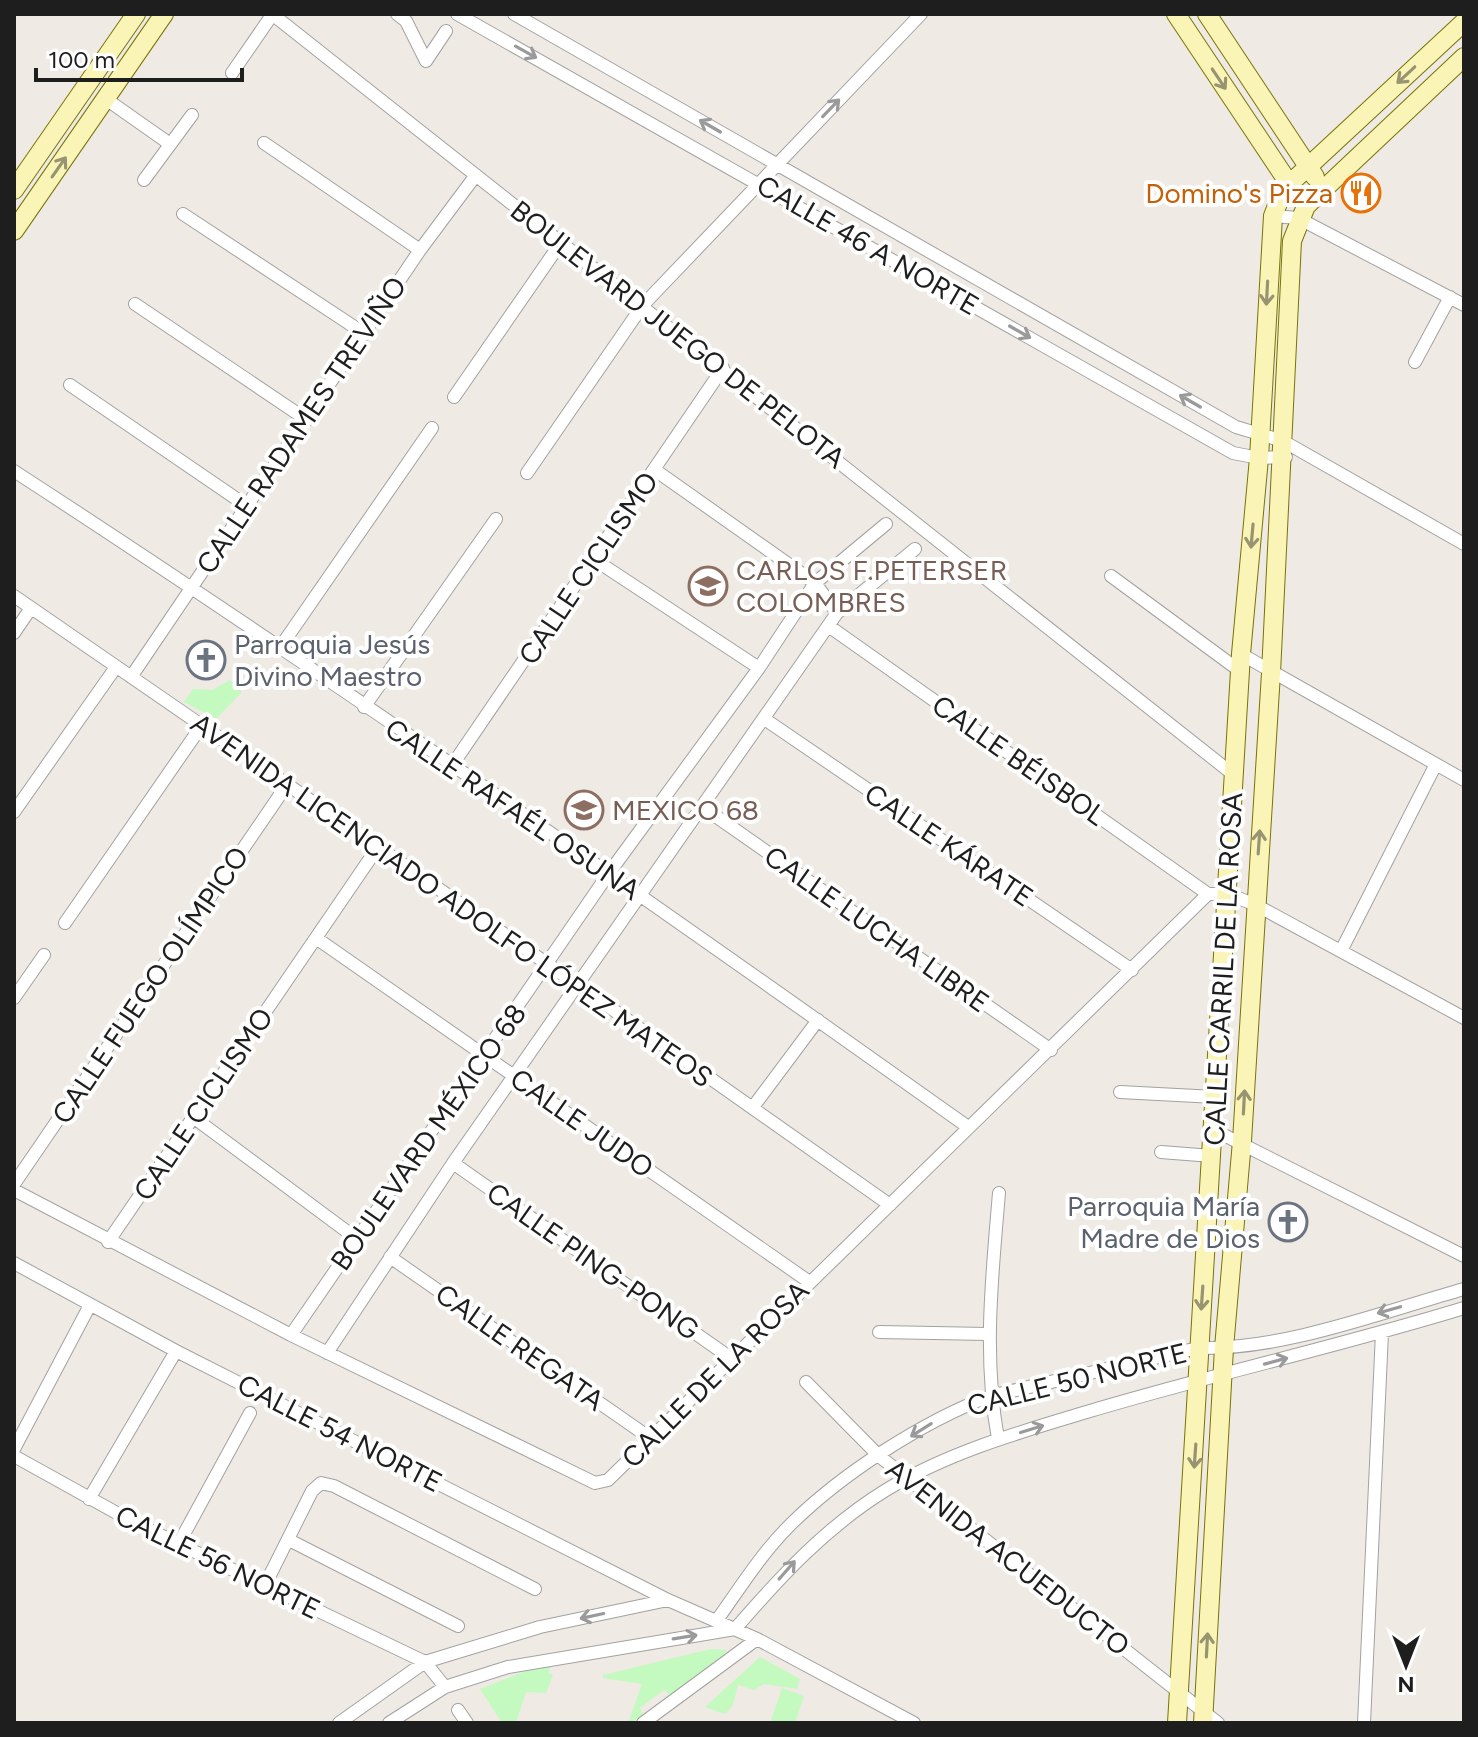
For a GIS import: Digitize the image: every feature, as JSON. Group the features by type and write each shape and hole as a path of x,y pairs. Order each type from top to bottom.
{"main road":[{"path":"14,190 136,14"},
{"path":"14,231 164,14"},
{"path":"1176,14 1289,184 1302,212 1324,189 1457,73 1464,57"},
{"path":"1207,14 1324,189"},
{"path":"1273,216 1278,198 1289,184 1464,22"},
{"name":"CALLE CARRIL DE LA ROSA","path":"1208,1719 1224,1348 1242,1141 1254,904 1271,673 1292,241 1302,212"},
{"name":"CALLE CARRIL DE LA ROSA","path":"1177,1723 1214,1130 1217,894 1234,775 1240,663 1259,458 1273,216"}],"street":[{"path":"232,73 272,14"},
{"name":"BOULEVARD JUEGO DE PELOTA","path":"272,14 1234,775"},
{"name":"CALLE 46 A NORTE","path":"457,14 1233,453 1259,458 1283,449"},
{"name":"CALLE 46 A NORTE","path":"514,14 1236,427 1283,449"},
{"path":"527,473 643,305 921,14"},
{"path":"404,16 426,61 446,31"},
{"path":"106,99 170,144"},
{"path":"144,180 192,115"},
{"path":"264,143 420,250"},
{"name":"CALLE RADAMES TREVIÑO","path":"131,677 420,250 476,175"},
{"path":"1273,216 1302,212 1464,305"},
{"path":"183,214 365,334"},
{"path":"454,397 562,241"},
{"path":"903,265 917,245"},
{"path":"1415,362 1450,297"},
{"path":"135,304 307,420"},
{"path":"1084,368 1097,348"},
{"name":"CALLE CICLISMO","path":"451,767 723,368"},
{"path":"70,385 247,506"},
{"path":"279,649 432,428"},
{"path":"1283,449 1303,454 1464,544"},
{"path":"655,470 815,583 837,613"},
{"name":"CALLE RAFAÉL OSUNA","path":"14,471 191,586 609,873 968,1127"},
{"path":"364,707 496,519"},
{"name":"BOULEVARD MÉXICO 68","path":"291,1335 609,873 759,668 815,583 886,524"},
{"name":"BOULEVARD MÉXICO 68","path":"327,1353 453,1163 766,720 837,613 915,549"},
{"path":"595,560 759,668"},
{"path":"1111,576 1240,663 1271,673 1464,780"},
{"name":"AVENIDA LICENCIADO ADOLFO LÓPEZ MATEOS","path":"14,596 200,728 547,963 890,1205"},
{"path":"14,633 31,608"},
{"name":"CALLE BÉISBOL","path":"830,627 1217,894 1254,904 1342,949 1464,1018"},
{"path":"14,812 116,667"},
{"name":"CALLE KÁRATE","path":"766,720 1132,970"},
{"path":"65,923 200,728"},
{"path":"1342,949 1436,764"},
{"name":"CALLE FUEGO OLÍMPICO","path":"14,1184 286,786"},
{"name":"CALLE LUCHA LIBRE","path":"704,808 1051,1050"},
{"name":"CALLE CICLISMO","path":"108,1242 378,847"},
{"name":"CALLE DE LA ROSA","path":"14,1190 108,1242 327,1353 595,1483 608,1480 968,1127 1132,970 1217,894"},
{"name":"CALLE JUDO","path":"316,938 808,1281"},
{"path":"14,998 44,955"},
{"path":"753,1107 818,1020"},
{"path":"1120,1092 1215,1097"},
{"path":"193,1117 357,1239"},
{"path":"1214,1130 1242,1141 1464,1256"},
{"path":"1161,1152 1212,1156"},
{"name":"CALLE PING-PONG","path":"453,1163 732,1359"},
{"path":"998,1439 990,1396 988,1334 999,1193"},
{"name":"CALLE REGATA","path":"390,1257 650,1438"},
{"name":"CALLE 54 NORTE","path":"14,1263 176,1351 668,1600 757,1639 914,1723"},
{"name":"CALLE 50 NORTE","path":"717,1620 788,1527 879,1456 959,1407 990,1396 1198,1348 1224,1348 1292,1336 1464,1289"},
{"path":"14,1449 90,1305"},
{"name":"CALLE 50 NORTE","path":"735,1629 799,1556 839,1523 906,1478 998,1439 1200,1378 1223,1375 1382,1333 1464,1308"},
{"path":"879,1332 988,1334"},
{"path":"1364,1723 1382,1333"},
{"path":"89,1499 176,1351"},
{"name":"AVENIDA ACUEDUCTO","path":"806,1382 879,1456 1208,1719"},
{"path":"178,1545 250,1413"},
{"name":"CALLE 56 NORTE","path":"14,1456 178,1545 425,1662"},
{"path":"265,1585 312,1491 321,1483 334,1486 535,1589"},
{"path":"289,1540 458,1626"},
{"path":"339,1723 425,1662 540,1627 668,1600"},
{"path":"389,1723 445,1687 508,1667 735,1629"},
{"path":"643,1723 757,1639"},
{"path":"425,1662 445,1687"},
{"path":"458,1710 467,1723"}],"green space":[{"path":"230,680 242,692 216,719 184,702 193,689 212,690"},
{"path":"711,1649 727,1650 707,1681 673,1698 664,1690 640,1708 644,1716 628,1723 642,1684 603,1678 603,1675"},
{"path":"760,1657 800,1679 797,1689 764,1684 754,1690 738,1685 733,1705 725,1714 705,1707"},
{"path":"546,1663 551,1664 548,1673 553,1675 546,1693 526,1692 516,1723 502,1723 480,1689"},
{"path":"782,1688 804,1696 795,1723 770,1723"}],"place":[{"name":"Domino's Pizza","path":"1361,193"},
{"name":"CARLOS F.PETERSER COLOMBRES","path":"708,586"},
{"name":"Parroquia Jesús Divino Maestro","path":"206,660"},
{"name":"MEXICO 68","path":"584,810"},
{"name":"Parroquia María Madre de Dios","path":"1288,1222"}]}
